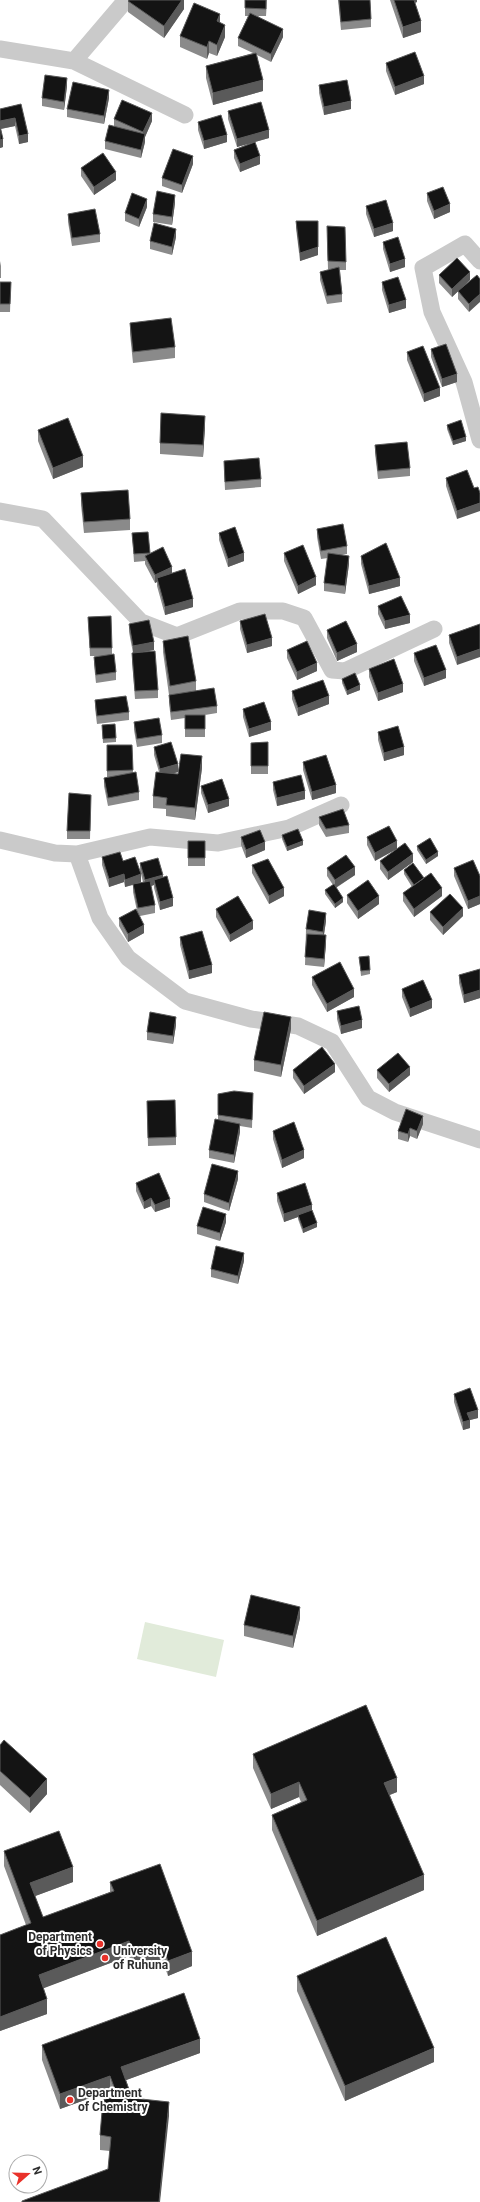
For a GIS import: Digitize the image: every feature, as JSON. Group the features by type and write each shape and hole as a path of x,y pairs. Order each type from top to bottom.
{"street":[{"path":"74,61 126,0"},
{"path":"0,49 74,61 185,115"},
{"path":"480,261 465,244 423,268 432,312 464,382 480,440"},
{"path":"0,511 43,519 141,622 177,636 240,611 283,611 304,618 332,670 345,671 434,629"},
{"path":"0,840 55,853 77,854 150,837 218,843 289,828 341,806"},
{"path":"77,854 100,918 128,958 185,1001 251,1019 298,1026 332,1042 368,1098 395,1112 480,1140"}],"green space":[{"path":"145,1622 224,1640 216,1677 137,1659"}],"building":[{"path":"182,0 164,26 128,1"},
{"path":"245,0 266,0 266,9 245,8"},
{"path":"339,0 370,0 371,19 341,22"},
{"path":"394,0 414,0 421,21 403,27"},
{"path":"194,3 220,14 217,21 225,25 217,45 209,41 207,47 180,36"},
{"path":"250,13 283,29 271,54 238,38"},
{"path":"415,52 424,76 395,87 386,63"},
{"path":"256,53 263,80 213,93 206,66"},
{"path":"45,75 67,78 64,102 42,98"},
{"path":"347,80 351,101 324,107 319,85"},
{"path":"73,82 109,90 104,116 67,109"},
{"path":"122,100 152,113 143,132 114,119"},
{"path":"261,102 269,130 237,139 228,111"},
{"path":"21,104 28,134 19,136 15,118 0,121 0,109"},
{"path":"221,115 227,135 204,141 198,122"},
{"path":"109,125 145,134 141,150 105,141"},
{"path":"0,126 3,139 0,140"},
{"path":"255,142 260,156 240,164 234,150"},
{"path":"173,149 193,156 182,185 162,178"},
{"path":"103,153 116,172 94,187 81,168"},
{"path":"443,187 450,204 434,211 427,193"},
{"path":"157,191 175,195 172,217 153,214"},
{"path":"132,193 147,199 139,219 125,213"},
{"path":"386,200 393,223 374,229 366,206"},
{"path":"95,209 100,234 72,238 68,214"},
{"path":"296,221 318,221 318,247 300,253"},
{"path":"154,223 176,229 172,247 150,241"},
{"path":"327,226 345,227 346,262 328,261"},
{"path":"398,237 405,259 390,264 383,242"},
{"path":"457,258 470,272 452,289 439,275"},
{"path":"339,267 342,294 327,296 320,272"},
{"path":"477,275 480,279 480,294 469,304 458,291"},
{"path":"398,277 406,300 389,305 382,282"},
{"path":"0,282 11,282 10,304 0,304"},
{"path":"171,318 175,347 133,352 130,323"},
{"path":"446,344 457,374 442,379 431,349"},
{"path":"423,346 440,388 424,394 407,352"},
{"path":"161,413 205,416 203,445 160,443"},
{"path":"68,418 83,456 53,468 38,430"},
{"path":"461,420 466,437 453,441 447,425"},
{"path":"407,442 410,468 378,471 375,445"},
{"path":"259,458 261,479 225,482 224,461"},
{"path":"467,470 474,488 478,487 480,493 480,503 457,511 446,478"},
{"path":"128,490 130,519 84,522 81,493"},
{"path":"343,524 347,546 321,551 317,529"},
{"path":"235,527 244,553 228,559 219,533"},
{"path":"148,532 150,553 134,554 132,533"},
{"path":"386,543 400,578 369,586 361,556"},
{"path":"303,545 316,577 298,586 284,553"},
{"path":"163,547 172,567 155,575 145,556"},
{"path":"328,553 349,556 345,586 324,583"},
{"path":"185,569 193,599 165,607 157,578"},
{"path":"401,596 410,615 385,621 378,606"},
{"path":"265,614 272,638 247,645 240,621"},
{"path":"111,616 112,648 90,648 88,617"},
{"path":"149,620 154,642 133,646 129,624"},
{"path":"346,621 357,644 337,653 327,630"},
{"path":"480,624 480,649 457,657 449,635"},
{"path":"188,636 196,681 170,686 163,641"},
{"path":"307,641 317,663 297,672 287,650"},
{"path":"436,645 446,670 424,678 414,653"},
{"path":"155,651 158,690 135,691 132,653"},
{"path":"114,654 116,672 96,675 94,657"},
{"path":"394,659 403,684 378,693 369,669"},
{"path":"355,673 360,685 347,691 342,679"},
{"path":"323,680 329,696 298,708 292,691"},
{"path":"214,688 217,706 171,712 169,695"},
{"path":"126,696 129,712 97,716 95,700"},
{"path":"264,702 271,722 249,729 243,709"},
{"path":"185,715 205,715 205,729 185,729"},
{"path":"159,718 162,735 137,739 134,722"},
{"path":"115,724 116,738 103,739 102,725"},
{"path":"398,726 404,747 384,753 378,732"},
{"path":"171,742 178,764 160,769 154,747"},
{"path":"268,742 268,766 251,766 251,743"},
{"path":"107,745 132,745 133,770 107,771"},
{"path":"181,754 202,756 195,808 166,805 167,798 153,796 156,772 178,774"},
{"path":"326,755 336,785 312,792 303,762"},
{"path":"136,772 139,792 108,798 104,778"},
{"path":"301,775 305,791 277,798 273,782"},
{"path":"222,779 229,799 208,805 201,786"},
{"path":"69,793 91,795 90,831 67,831"},
{"path":"343,809 349,825 326,829 319,817"},
{"path":"389,826 397,841 375,853 367,837"},
{"path":"298,829 303,841 287,847 282,835"},
{"path":"260,830 265,842 246,850 241,837"},
{"path":"430,838 438,852 426,860 417,846"},
{"path":"188,841 205,841 205,858 188,858"},
{"path":"405,843 413,854 388,872 380,861"},
{"path":"120,852 123,861 135,857 141,874 125,880 124,874 109,879 102,857"},
{"path":"346,855 355,867 335,880 327,868"},
{"path":"158,858 163,875 145,880 140,863"},
{"path":"268,859 284,888 269,896 252,865"},
{"path":"473,860 480,876 480,896 468,901 454,868"},
{"path":"413,863 424,878 414,885 404,870"},
{"path":"431,873 442,888 414,909 403,893"},
{"path":"167,876 173,898 160,902 154,880"},
{"path":"368,880 379,896 358,911 347,895"},
{"path":"150,881 155,905 138,908 133,884"},
{"path":"334,884 343,898 335,904 325,890"},
{"path":"450,894 463,908 443,927 430,912"},
{"path":"238,896 253,921 230,935 216,909"},
{"path":"136,909 144,925 128,934 119,918"},
{"path":"309,910 326,913 323,932 306,929"},
{"path":"202,931 212,965 189,971 180,937"},
{"path":"307,934 326,935 324,959 305,957"},
{"path":"369,956 370,970 361,971 359,957"},
{"path":"340,962 354,989 327,1004 312,977"},
{"path":"480,969 480,990 464,995 459,975"},
{"path":"423,980 432,1000 410,1009 402,989"},
{"path":"359,1006 362,1020 341,1026 337,1011"},
{"path":"150,1012 176,1017 173,1036 147,1032"},
{"path":"264,1012 291,1017 281,1065 254,1060"},
{"path":"322,1047 335,1064 304,1086 293,1070"},
{"path":"398,1053 410,1067 389,1084 377,1070"},
{"path":"234,1091 253,1093 252,1120 218,1115 218,1094"},
{"path":"175,1100 176,1137 148,1138 147,1101"},
{"path":"406,1109 423,1116 417,1131 410,1128 408,1134 398,1131"},
{"path":"215,1119 240,1124 234,1155 209,1150"},
{"path":"294,1122 304,1150 282,1160 273,1131"},
{"path":"212,1164 238,1171 229,1203 204,1194"},
{"path":"159,1173 170,1199 155,1205 151,1198 144,1202 136,1183"},
{"path":"305,1183 312,1205 284,1214 277,1193"},
{"path":"203,1207 226,1214 220,1233 197,1226"},
{"path":"312,1210 317,1223 303,1229 298,1215"},
{"path":"216,1246 244,1253 238,1276 211,1269"},
{"path":"470,1388 478,1410 467,1413 470,1420 463,1422 454,1394"},
{"path":"251,1595 300,1607 293,1636 244,1625"},
{"path":"366,1705 397,1778 384,1783 424,1875 317,1921 272,1815 307,1800 299,1782 271,1794 253,1754"},
{"path":"4,1740 47,1779 30,1798 0,1771 0,1745"},
{"name":"Department of Physics","path":"59,1831 73,1867 30,1883 43,1917 114,1891 110,1882 160,1864 192,1952 168,1961 162,1945 134,1956 129,1941 39,1975 47,1999 0,2017 0,1935 31,1923 4,1851"},
{"path":"386,1937 434,2048 345,2086 297,1976"},
{"name":"Department of Chemistry","path":"184,1993 200,2039 121,2067 132,2098 169,2102 159,2202 22,2202 41,2194 48,2194 48,2191 108,2169 111,2137 100,2135 103,2100 117,2095 110,2076 60,2094 42,2045"}],"place":[{"name":"Department of Physics","path":"100,1944"},
{"name":"University of Ruhuna","path":"105,1958"},
{"name":"Department of Chemistry","path":"70,2100"}]}
